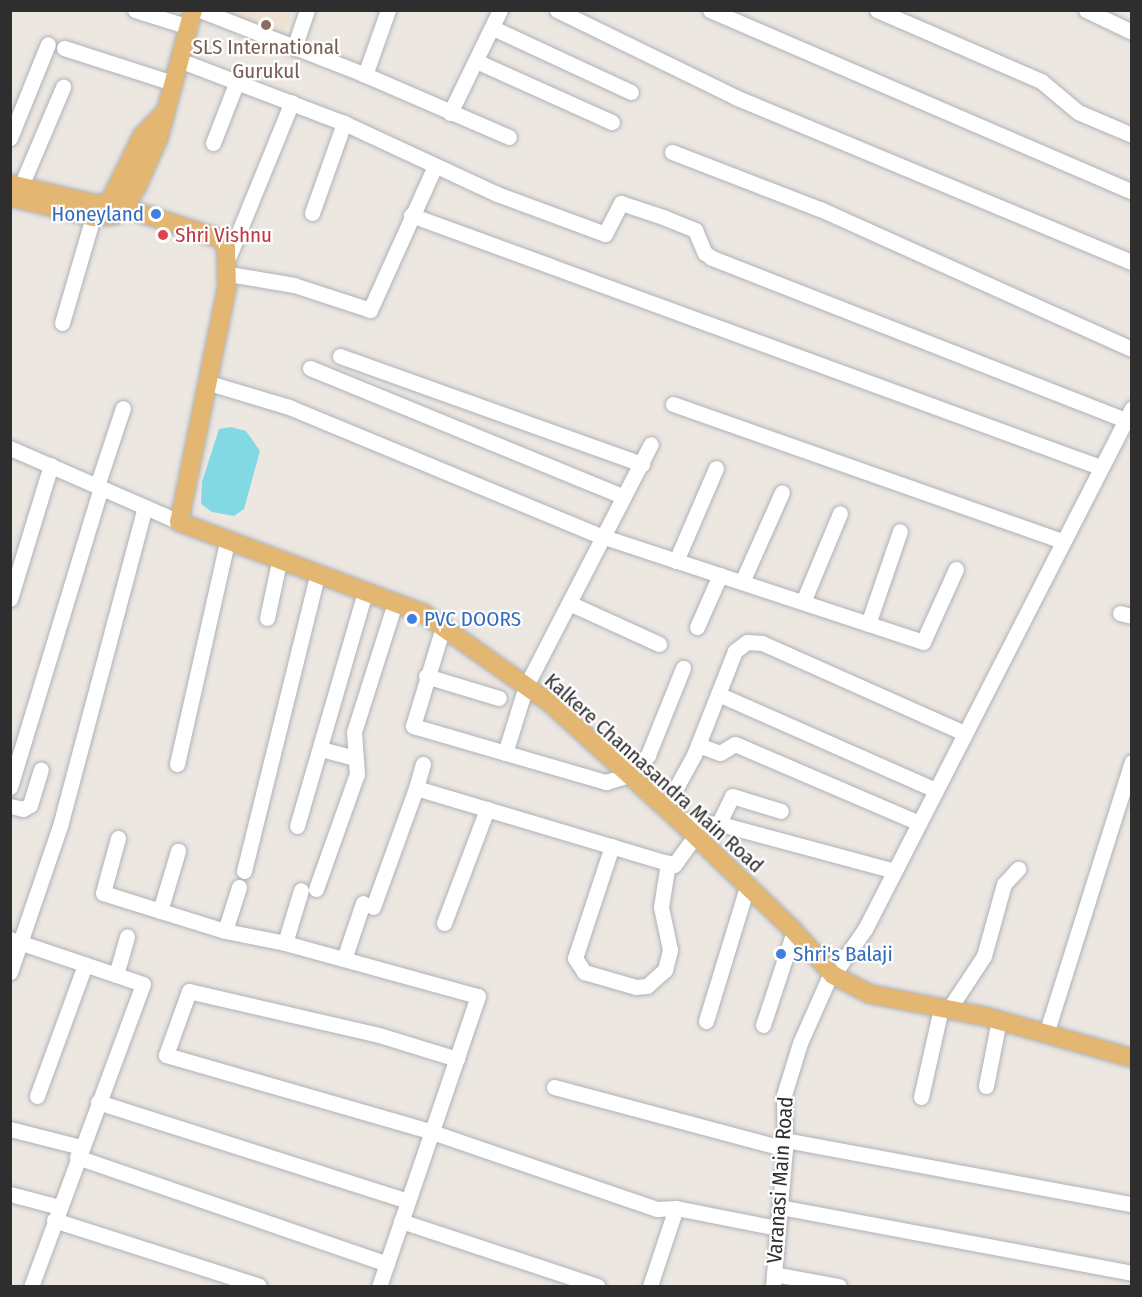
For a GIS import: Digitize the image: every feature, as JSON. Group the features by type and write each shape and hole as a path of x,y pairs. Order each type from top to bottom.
{"main road":[{"path":"14,189 93,217 115,215 116,206 146,167 191,19"},
{"path":"37,197 116,206 219,238 229,256 229,274 209,383 179,522"},
{"name":"Kalkere Channasandra Main Road","path":"179,522 279,562 423,613 550,703 671,813 794,931 832,974 870,994 999,1020 1131,1058"}],"street":[{"path":"135,10 191,19"},
{"path":"200,10 365,75 450,114 509,137"},
{"path":"294,48 307,10"},
{"path":"365,75 388,10"},
{"path":"450,114 494,28 500,10"},
{"path":"557,10 735,97 1131,262"},
{"path":"710,10 1131,192"},
{"path":"878,10 1041,81 1072,109 1131,135"},
{"path":"1086,10 1131,32"},
{"path":"494,28 631,92"},
{"path":"10,138 56,46 173,83"},
{"path":"179,60 344,123 496,194 605,234 621,202 663,217 695,230 705,253 712,258 1128,414"},
{"path":"476,61 612,122"},
{"path":"213,143 237,81"},
{"path":"14,189 63,87"},
{"path":"229,256 292,102"},
{"path":"312,213 344,123"},
{"path":"672,152 820,210 1131,349"},
{"path":"229,274 294,285 370,310 435,166"},
{"path":"411,215 1100,467"},
{"path":"62,323 93,217"},
{"path":"340,356 522,418 642,464"},
{"path":"310,368 624,497"},
{"path":"209,383 289,407 601,536 923,642 956,569"},
{"path":"673,404 1061,542"},
{"path":"10,787 123,408"},
{"name":"Varanasi Main Road","path":"773,1280 785,1145 784,1095 800,1042 832,974 865,929 1128,414"},
{"path":"505,753 526,686 601,536 651,444"},
{"path":"10,448 179,522"},
{"path":"10,599 51,465"},
{"path":"676,561 716,468"},
{"path":"742,582 782,492"},
{"path":"11,975 16,941 60,826 145,507"},
{"path":"803,602 840,513"},
{"path":"868,624 900,531"},
{"path":"177,764 227,542"},
{"path":"267,618 279,562"},
{"path":"244,871 317,575"},
{"path":"697,627 720,575"},
{"path":"297,826 365,592"},
{"path":"285,943 355,780 354,732 395,603"},
{"path":"569,603 659,644"},
{"path":"443,627 426,676 413,726 606,782 629,776 648,755 683,668"},
{"path":"894,871 671,813 735,651 753,641 964,733"},
{"path":"426,676 499,698"},
{"path":"718,694 936,790"},
{"path":"698,745 720,753 735,744 919,823"},
{"path":"321,749 355,758"},
{"path":"1046,1034 1131,762"},
{"path":"344,959 416,788 423,764"},
{"path":"10,806 23,809 30,805 40,771"},
{"path":"416,788 668,863 678,863 695,836"},
{"path":"718,825 732,796 781,811"},
{"path":"444,923 487,809"},
{"path":"118,838 103,893 225,931 285,943 478,996 379,1287"},
{"path":"612,846 575,957 584,972 636,987 647,986 665,970 670,950 661,907 668,863"},
{"path":"160,911 178,851"},
{"path":"921,1097 945,1009 986,950 993,914 1004,884 1018,869"},
{"path":"225,931 239,887"},
{"path":"706,1021 747,887"},
{"path":"763,1025 794,931"},
{"path":"116,975 127,938"},
{"path":"16,941 143,984 56,1213 31,1287"},
{"path":"37,1096 85,965"},
{"path":"457,1059 379,1035 189,991 166,1055 432,1132 657,1209 675,1208 777,1228"},
{"path":"986,1086 999,1020"},
{"path":"554,1087 785,1145 1131,1204"},
{"path":"98,1102 408,1201"},
{"path":"10,1129 387,1264"},
{"path":"10,1194 259,1287"},
{"path":"780,1207 1131,1273"},
{"path":"650,1287 675,1208"},
{"path":"401,1221 598,1287"},
{"path":"773,1280 839,1287"}],"shaded area":[{"name":"SLS International Gurukul","path":"210,10 292,11 282,39"}],"water":[{"path":"231,427 246,431 260,451 244,509 234,516 212,512 201,504 202,482 219,429"}],"place":[{"name":"SLS International Gurukul","path":"266,25"},
{"name":"Honeyland","path":"156,214"},
{"name":"Shri Vishnu","path":"163,235"},
{"name":"PVC DOORS","path":"412,619"},
{"name":"Shri's Balaji","path":"781,954"}]}
